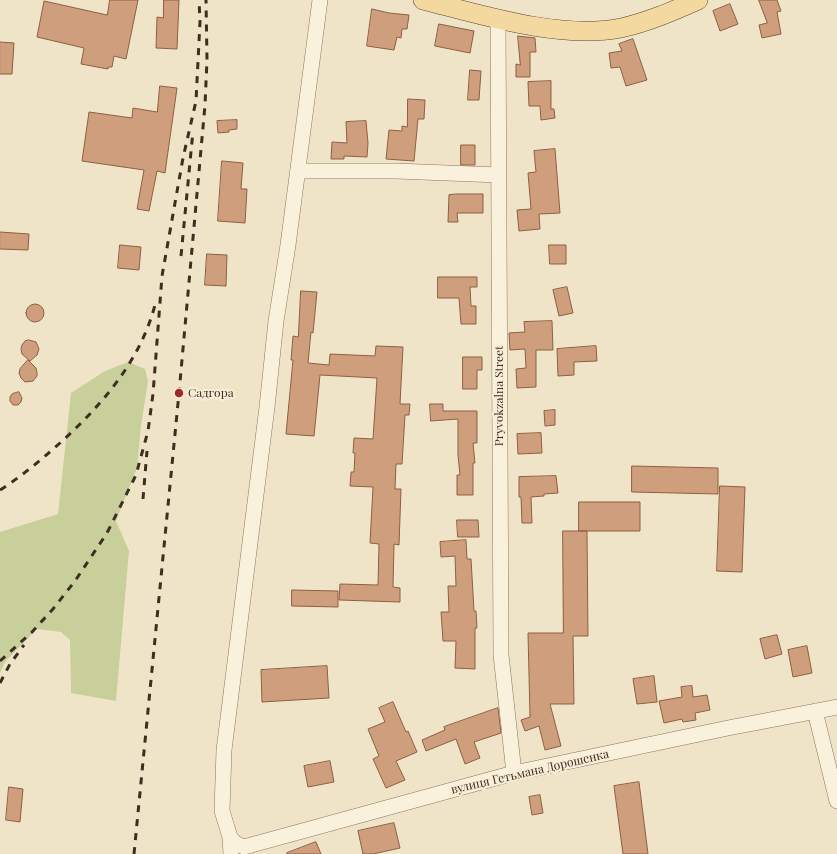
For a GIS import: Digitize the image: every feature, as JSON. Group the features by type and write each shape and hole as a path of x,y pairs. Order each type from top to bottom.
{"main road":[{"path":"423,0 498,19 583,32 620,28 662,16 698,0"}],"street":[{"path":"231,854 230,837 222,811 224,750 276,321 298,171 320,0"},
{"name":"Pryvokzalna Street","path":"498,19 501,655 514,773"},
{"path":"298,171 396,171 499,175"},
{"name":"вулиця Гетьмана Дорошенка","path":"230,837 235,843 244,847 514,773 721,729 837,707"},
{"path":"816,711 837,801"}],"green space":[{"path":"128,362 145,369 148,381 141,426 137,468 116,521 129,551 116,701 71,693 70,640 61,632 37,629 5,662 0,673 0,532 58,514 71,393 105,371"}],"building":[{"path":"110,0 138,0 126,59 114,56 112,67 108,67 108,69 81,64 84,48 37,37 44,1 107,15"},
{"path":"164,0 179,0 177,49 156,48 157,17 163,18"},
{"path":"759,0 777,0 781,11 777,12 781,34 762,38 759,25 767,23"},
{"path":"730,4 738,24 720,31 713,11"},
{"path":"372,9 389,13 409,15 407,29 402,29 401,38 397,37 394,50 367,46"},
{"path":"439,24 474,31 470,53 435,46"},
{"path":"518,36 535,38 536,52 530,52 530,77 516,77 516,64 520,65"},
{"path":"633,39 647,80 626,86 620,67 611,68 609,53 622,51 619,44"},
{"path":"0,42 14,43 12,74 0,74"},
{"path":"470,70 481,71 479,100 468,100"},
{"path":"551,81 551,109 554,109 555,118 541,120 540,106 529,106 528,82"},
{"path":"160,86 177,88 165,173 157,171 149,211 137,209 144,170 82,161 89,112 132,118 133,108 157,112"},
{"path":"408,99 425,100 424,119 418,119 414,161 386,159 389,130 402,131 402,126 407,127"},
{"path":"237,120 237,129 229,130 229,132 218,133 217,121"},
{"path":"366,121 368,143 367,157 344,156 344,159 331,159 332,142 347,143 346,122"},
{"path":"461,145 475,145 475,165 461,165"},
{"path":"555,149 560,213 539,214 540,229 519,231 517,210 531,209 528,173 536,172 534,151"},
{"path":"222,161 243,163 241,189 247,189 245,223 218,221"},
{"path":"483,194 483,213 457,213 458,222 448,222 449,195"},
{"path":"0,232 29,234 28,250 0,249"},
{"path":"120,245 141,247 139,270 118,268"},
{"path":"549,245 566,245 566,264 550,264"},
{"path":"207,254 227,255 226,286 205,285"},
{"path":"438,277 477,277 477,287 470,287 471,306 476,306 476,324 461,324 459,298 438,298"},
{"path":"567,287 573,313 559,316 553,290"},
{"path":"301,291 317,292 308,363 329,365 330,354 375,356 376,346 403,347 400,404 410,404 409,415 405,415 402,464 396,464 395,489 401,489 399,545 394,544 393,587 400,588 400,602 339,600 340,584 378,585 379,544 370,543 373,487 350,486 351,472 354,472 354,438 373,439 377,378 320,375 314,436 286,434 293,360 291,360 293,336 298,337"},
{"path":"35,304 41,307 44,313 41,319 35,322 29,319 26,313 29,307"},
{"path":"552,321 553,350 536,350 536,387 517,388 516,369 526,368 525,349 510,350 509,333 525,332 524,322"},
{"path":"29,340 36,342 39,349 37,355 30,361 22,354 21,349 25,341"},
{"path":"596,346 597,361 574,362 574,375 558,376 557,349"},
{"path":"463,357 482,357 482,370 477,370 477,389 463,389"},
{"path":"28,360 36,368 37,376 33,381 25,382 19,373 20,369"},
{"path":"19,392 22,398 21,402 18,405 13,405 10,401 10,397 12,394"},
{"path":"430,404 443,404 443,411 477,411 477,443 473,443 475,463 473,463 473,495 457,495 457,475 460,475 458,455 458,419 431,421"},
{"path":"555,410 555,425 545,426 544,411"},
{"path":"541,433 542,453 518,454 517,434"},
{"path":"632,466 718,468 718,494 632,492"},
{"path":"556,476 558,493 531,497 532,523 522,523 521,497 519,497 519,477"},
{"path":"720,486 745,487 742,572 717,571"},
{"path":"579,502 640,502 640,531 579,531"},
{"path":"457,520 478,520 479,537 458,537"},
{"path":"563,531 587,531 588,636 573,636 574,704 550,704 561,746 545,750 539,726 525,731 521,720 530,717 528,633 563,633"},
{"path":"466,540 467,559 471,559 474,611 476,611 477,628 475,628 475,669 455,668 456,641 443,641 441,612 449,612 448,586 456,586 455,556 441,557 440,542"},
{"path":"292,590 338,591 338,607 292,606"},
{"path":"777,635 782,654 765,659 760,639"},
{"path":"807,646 812,673 793,677 788,650"},
{"path":"327,666 329,698 262,702 261,670"},
{"path":"654,676 657,702 637,704 633,679"},
{"path":"692,686 693,697 707,695 710,710 695,713 696,720 683,722 682,719 664,723 659,701 682,697 681,687"},
{"path":"393,702 406,732 408,731 417,752 396,761 405,780 386,788 373,759 379,756 368,729 385,722 379,708"},
{"path":"498,708 501,733 474,742 480,758 465,764 456,739 426,751 422,740 445,730 444,727"},
{"path":"330,761 334,782 308,787 304,766"},
{"path":"639,782 648,854 623,854 614,786"},
{"path":"9,787 23,789 20,822 6,820"},
{"path":"540,795 543,813 532,815 529,797"},
{"path":"394,823 400,848 373,854 363,854 358,831"},
{"path":"316,842 321,854 287,854 287,853"}],"railway":[{"path":"0,661 32,632 53,609 75,581 107,533 136,475 148,431 153,394 162,276 183,158 196,101 200,22 199,0"},
{"path":"134,854 179,393 205,105 207,60 206,0"},
{"path":"181,256 193,131"},
{"path":"0,490 31,468 60,443 106,396 131,361 150,322 156,301"},
{"path":"143,499 147,451"},
{"path":"0,683 10,664 24,645"}],"place":[{"name":"Садгора","path":"179,393"}]}
